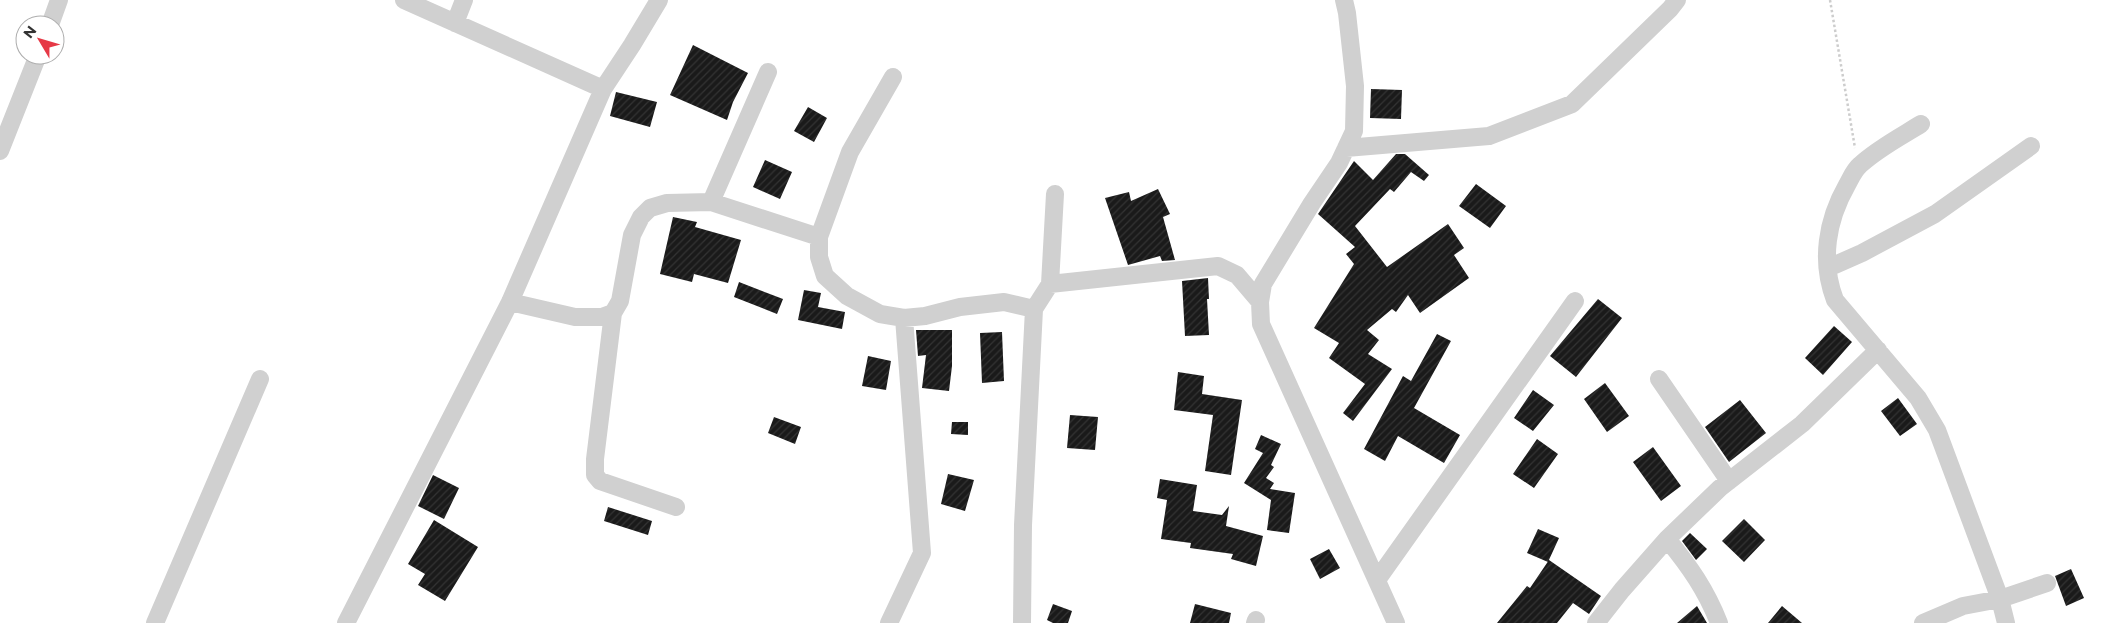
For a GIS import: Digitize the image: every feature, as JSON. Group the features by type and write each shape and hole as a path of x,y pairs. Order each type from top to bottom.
{"street":[{"path":"54,15 59,0"},
{"path":"404,0 603,89"},
{"path":"455,23 464,0"},
{"path":"346,623 510,302 603,89 632,46 658,0"},
{"path":"1344,0 1355,86 1354,131 1339,162 1271,268 1263,284 1260,302 1261,324 1396,623"},
{"path":"1346,148 1490,136 1572,104 1677,0"},
{"path":"0,150 34,65"},
{"path":"711,202 768,72"},
{"path":"893,77 850,152 819,237 819,257 825,276 847,296 880,314 904,318 925,316 960,307 1004,302 1034,309"},
{"path":"1921,124 1858,166 1834,211 1828,240 1828,281 1834,300 1918,398 1937,430 2000,599 2006,623"},
{"path":"1828,268 1862,253 1935,214 2031,146"},
{"path":"1022,623 1023,525 1034,309 1050,284 1055,194"},
{"path":"676,507 600,481 595,475 595,459 613,312 620,301 632,236 641,217 650,208 667,203 711,202 819,237"},
{"path":"1050,284 1218,266 1237,276 1260,302"},
{"path":"510,302 575,318 602,317 613,312"},
{"path":"1377,580 1575,302"},
{"path":"889,623 922,553 904,318"},
{"path":"1596,623 1667,539 1729,481 1802,424 1878,350"},
{"path":"155,623 260,379"},
{"path":"1660,379 1729,481"},
{"path":"1667,539 1695,574 1708,596 1719,623"},
{"path":"1924,623 1963,606 2000,599 2047,583"}],"path":[{"path":"1830,0 1858,166"}],"building":[{"path":"693,45 748,73 733,102 727,120 670,95"},
{"path":"1371,89 1402,90 1401,119 1370,118"},
{"path":"616,92 657,102 650,127 610,116"},
{"path":"808,107 827,118 814,142 794,131"},
{"path":"1396,154 1405,154 1429,175 1424,181 1411,172 1394,192 1390,189 1355,226 1387,267 1448,224 1464,248 1454,255 1469,278 1420,313 1408,295 1396,312 1392,309 1367,330 1379,340 1368,354 1392,369 1353,421 1343,413 1365,384 1329,358 1339,343 1314,328 1354,264 1346,254 1355,247 1318,214 1354,161 1373,180"},
{"path":"765,160 792,172 780,199 753,187"},
{"path":"1476,184 1506,206 1490,228 1459,206"},
{"path":"1158,189 1170,214 1163,217 1175,260 1162,261 1160,256 1128,265 1105,198 1129,192 1131,201"},
{"path":"673,217 697,222 695,227 741,240 728,283 694,274 692,282 660,274"},
{"path":"1208,278 1209,335 1185,336 1182,281"},
{"path":"739,282 783,299 777,314 734,297"},
{"path":"804,290 821,293 818,307 845,312 842,329 798,320"},
{"path":"1598,299 1622,318 1576,377 1550,356"},
{"path":"1834,326 1852,342 1823,375 1805,358"},
{"path":"916,330 952,330 952,366 949,391 922,388 926,355 918,356"},
{"path":"1002,332 1004,381 982,383 980,333"},
{"path":"1437,334 1451,341 1414,408 1460,435 1444,463 1398,436 1385,461 1364,449 1403,376 1411,381"},
{"path":"868,356 891,361 886,390 862,386"},
{"path":"1178,372 1204,376 1202,394 1242,400 1231,475 1205,471 1213,415 1174,410"},
{"path":"1605,383 1629,416 1607,432 1584,399"},
{"path":"1533,390 1554,405 1533,431 1514,418"},
{"path":"1898,398 1917,424 1900,436 1881,411"},
{"path":"1740,400 1766,433 1729,462 1705,427"},
{"path":"1070,415 1098,417 1095,450 1067,448"},
{"path":"774,417 801,427 795,444 768,433"},
{"path":"952,422 968,422 968,435 951,434"},
{"path":"1261,435 1281,444 1271,465 1274,467 1266,478 1274,483 1270,489 1295,493 1289,533 1267,530 1271,500 1244,483 1263,453 1255,449"},
{"path":"1537,439 1558,454 1534,488 1513,474"},
{"path":"1653,447 1681,486 1661,501 1633,462"},
{"path":"948,474 974,480 965,511 941,504"},
{"path":"433,475 459,488 444,519 418,506"},
{"path":"1160,479 1197,485 1193,511 1222,515 1229,506 1226,526 1263,536 1256,566 1231,559 1233,554 1190,548 1191,543 1161,539 1167,500 1157,498"},
{"path":"608,507 652,521 648,535 604,521"},
{"path":"1744,519 1765,540 1744,562 1722,541"},
{"path":"434,520 478,547 445,601 418,585 425,574 408,564"},
{"path":"1538,529 1559,538 1548,562 1527,553"},
{"path":"1690,533 1707,549 1696,560 1682,541"},
{"path":"1329,549 1340,568 1320,579 1310,559"},
{"path":"1549,560 1601,596 1589,614 1573,603 1557,623 1497,623 1527,586 1530,588"},
{"path":"2071,569 2084,598 2066,606 2055,576"},
{"path":"1053,604 1072,611 1068,623 1053,623 1047,620"},
{"path":"1195,604 1231,613 1229,623 1190,623"},
{"path":"1697,606 1707,623 1677,623"},
{"path":"1782,606 1802,623 1768,623"}]}
